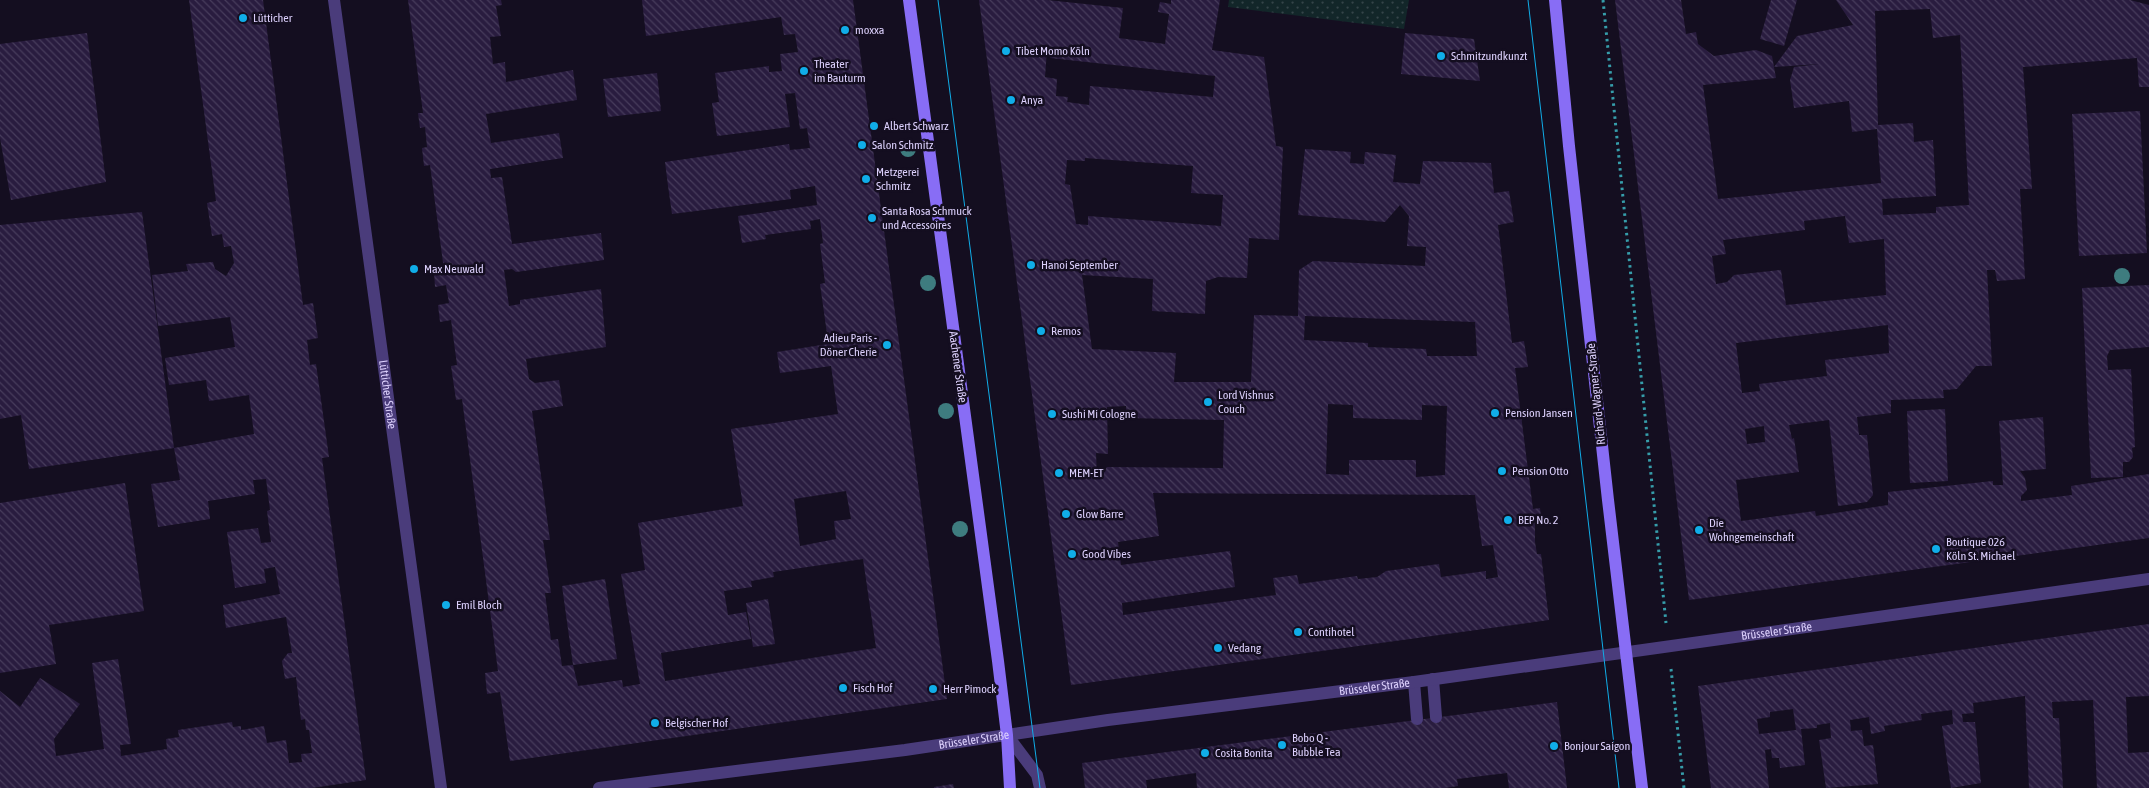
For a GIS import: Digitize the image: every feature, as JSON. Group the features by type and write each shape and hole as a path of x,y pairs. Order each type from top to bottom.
{"main road":[{"name":"Aachener Straße","path":"908,0 1007,735 1010,788"},
{"name":"Richard-Wagner-Straße","path":"1555,0 1568,146 1642,788"}],"street":[{"name":"Lütticher Straße","path":"334,0 441,788"},
{"name":"Brüsseler Straße","path":"599,788 905,750 1414,682 2149,579"},
{"path":"1433,679 1436,717"},
{"path":"1414,682 1417,719"},
{"name":"Aachener Straße","path":"1007,735 1037,775 1040,788"}],"path":[{"path":"1603,0 1684,788"}],"green space":[{"path":"1229,0 1409,0 1404,29 1228,7"}],"building":[{"path":"189,0 263,0 303,305 313,303 318,338 307,340 310,365 316,364 329,457 322,458 366,780 312,788 0,788 0,691 20,707 40,678 80,704 54,739 56,756 104,749 92,663 118,659 131,744 120,745 121,756 167,749 166,739 179,737 178,730 232,722 233,727 241,726 241,730 264,726 267,743 286,740 289,763 302,762 301,754 312,753 309,730 306,730 305,719 301,720 296,677 285,679 282,661 288,653 292,653 286,617 226,628 223,605 280,594 275,567 264,569 266,583 235,588 227,532 258,528 261,543 271,542 267,511 270,510 266,479 253,480 255,494 208,501 210,519 158,527 151,484 180,480 174,448 254,434 249,395 209,401 206,380 169,385 165,358 235,347 230,317 158,326 152,275 188,271 186,264 213,262 215,269 226,276 234,263 231,246 224,247 222,234 212,236 207,203 216,201"},
{"path":"408,0 501,0 502,5 496,6 501,36 490,37 493,64 505,62 506,82 573,70 577,100 486,114 491,143 559,133 563,158 490,169 491,178 502,177 512,244 601,233 604,260 516,272 512,269 504,270 509,306 520,304 520,300 601,289 606,347 526,359 529,379 535,383 559,380 563,406 532,411 550,540 543,540 551,593 545,593 551,640 558,639 562,666 573,665 578,686 622,680 623,687 640,684 621,574 645,570 638,523 743,506 731,429 838,414 831,366 780,373 777,352 834,343 832,333 827,334 820,284 825,283 820,244 823,243 820,219 810,221 811,229 765,235 766,239 742,243 738,216 817,205 815,186 790,190 791,199 672,214 665,162 789,144 790,150 810,148 807,128 800,129 795,93 785,94 790,127 717,136 712,103 719,102 715,73 769,66 769,72 782,71 780,54 798,52 795,34 784,35 781,17 646,36 642,0 853,0 947,699 510,761 500,692 487,694 485,673 498,671 462,399 456,400 451,366 457,365 451,320 440,322 438,305 449,303 446,285 435,287 434,272 444,270 430,165 424,166 422,148 427,147 425,127 420,128 418,113 423,113","holes":["846,491 851,519 834,521 836,539 800,546 794,499","863,559 876,648 665,681 661,653 751,639 746,612 728,615 724,591 752,587 751,581 774,577 773,572"]},
{"path":"979,0 1047,0 1123,8 1119,38 1165,44 1169,14 1158,12 1160,2 1171,4 1171,0 1220,0 1212,50 1264,57 1276,146 1283,147 1279,240 1249,238 1247,278 1218,277 1206,281 1205,314 1152,311 1153,279 1082,275 1092,349 1176,353 1174,382 1251,382 1254,315 1298,316 1299,270 1313,261 1425,266 1426,247 1407,246 1409,216 1400,205 1385,222 1298,215 1305,149 1351,152 1350,163 1364,164 1365,152 1396,155 1393,182 1420,184 1423,161 1491,163 1494,193 1509,191 1514,222 1498,225 1512,343 1524,341 1528,367 1515,368 1533,509 1540,508 1542,525 1535,525 1535,542 1537,554 1541,554 1549,620 1071,685","holes":["1047,50 1051,50 1050,58 1215,76 1213,97 1090,86 1089,105 1067,102 1068,97 1056,96 1057,79 1045,77","1085,158 1193,166 1191,193 1223,195 1221,226 1088,216 1088,225 1076,224 1070,185 1065,184 1067,160 1085,161","1305,316 1475,322 1477,356 1427,356 1426,349 1368,347 1368,343 1304,340","1328,404 1353,405 1353,418 1422,420 1422,405 1447,406 1445,475 1416,477 1416,460 1349,460 1349,475 1326,474","1126,406 1126,418 1224,420 1223,468 1107,467 1101,475 1097,476 1096,453 1108,454 1107,407","1153,493 1475,495 1482,546 1493,545 1498,577 1486,579 1486,571 1441,577 1439,564 1386,571 1377,577 1358,579 1357,576 1299,584 1297,575 1273,578 1276,595 1123,615 1122,603 1235,587 1230,551 1121,565 1118,542 1159,536"]},
{"path":"1615,0 1681,0 1686,34 1696,32 1698,44 1714,56 1756,50 1772,56 1774,67 1797,36 1853,25 1836,0 2130,0 2149,5 2149,87 2139,87 2137,58 2023,67 2032,189 2020,189 2025,279 1997,281 1995,270 1987,270 1992,366 1976,366 1957,389 1943,390 1944,398 1891,400 1891,413 1857,417 1859,435 1867,435 1873,495 1867,502 1838,506 1829,420 1789,425 1792,439 1794,438 1799,472 1736,480 1741,521 1815,511 1816,516 1888,505 1888,492 1993,481 1993,485 2003,485 1999,421 2043,417 2046,469 2020,471 2025,478 2027,490 2021,496 2021,501 2072,495 2071,486 2149,474 2149,538 1689,600","holes":["1930,9 1933,38 1960,35 1969,205 1936,207 1936,213 1883,215 1882,199 1936,196 1933,140 1914,142 1913,123 1878,125 1875,11","1819,64 1794,67 1790,80 1794,108 1849,101 1852,132 1877,129 1881,183 1718,199 1703,85 1776,78 1774,67","1845,216 1849,243 1884,239 1886,295 1786,305 1781,270 1734,275 1727,282 1716,284 1712,256 1726,254 1723,240 1805,230 1804,221","1888,325 1889,353 1825,360 1827,376 1759,384 1760,391 1742,393 1736,343","1764,426 1765,442 1747,444 1745,429"]},
{"path":"1771,0 1797,0 1784,46 1760,39"},
{"path":"87,33 106,182 11,200 0,138 0,44"},
{"path":"1405,33 1474,39 1480,81 1401,74"},
{"path":"657,73 661,111 608,117 603,79"},
{"path":"2140,111 2147,253 2079,256 2072,114"},
{"path":"142,212 174,448 29,469 21,415 0,419 0,225"},
{"path":"2149,285 2149,347 2110,350 2107,356 2108,370 2131,369 2135,447 2132,448 2133,457 2129,462 2123,462 2123,477 2091,478 2082,288"},
{"path":"1945,409 1948,481 1910,483 1907,411"},
{"path":"125,483 144,611 49,625 56,664 0,673 0,503"},
{"path":"605,579 617,659 573,665 562,586"},
{"path":"768,599 775,644 753,647 746,603"},
{"path":"2149,624 2149,696 2126,697 2128,753 2149,752 2149,788 2097,788 2093,700 2052,702 2053,718 2059,718 2063,788 2029,788 2025,696 1973,703 1974,713 1962,714 1963,722 1975,722 1981,783 1951,788 1942,726 1953,724 1952,710 1921,714 1922,720 1884,726 1885,731 1871,734 1869,717 1850,720 1851,731 1862,730 1864,746 1873,745 1878,784 1826,788 1819,740 1831,738 1830,723 1817,725 1817,728 1801,729 1805,765 1780,768 1779,758 1772,758 1771,749 1765,750 1769,788 1711,788 1698,686","holes":["1793,709 1796,730 1759,734 1757,719 1770,717 1770,712"]},
{"path":"1557,702 1567,788 1509,788 1507,773 1457,779 1458,786 1445,788 1197,788 1196,773 1146,780 1147,788 1085,788 1082,763"},
{"path":"953,784 954,788 934,788 934,787"}],"tram line":[{"path":"938,0 1040,788"},
{"path":"1528,0 1619,788"}],"place":[{"name":"Lütticher","path":"243,18"},
{"name":"moxxa","path":"845,30"},
{"name":"Tibet Momo Köln","path":"1006,51"},
{"name":"Schmitzundkunzt","path":"1441,56"},
{"name":"Theater im Bauturm","path":"804,71"},
{"name":"Anya","path":"1011,100"},
{"name":"Albert Schwarz","path":"874,126"},
{"name":"Salon Schmitz","path":"862,145"},
{"name":"Metzgerei Schmitz","path":"866,179"},
{"name":"Santa Rosa Schmuck und Accessoires","path":"872,218"},
{"name":"Hanoi September","path":"1031,265"},
{"name":"Max Neuwald","path":"414,269"},
{"name":"Remos","path":"1041,331"},
{"name":"Adieu Paris - Döner Cherie","path":"887,345"},
{"name":"Lord Vishnus Couch","path":"1208,402"},
{"name":"Pension Jansen","path":"1495,413"},
{"name":"Sushi Mi Cologne","path":"1052,414"},
{"name":"Pension Otto","path":"1502,471"},
{"name":"MEM-ET","path":"1059,473"},
{"name":"Glow Barre","path":"1066,514"},
{"name":"BEP No. 2","path":"1508,520"},
{"name":"Die Wohngemeinschaft","path":"1699,530"},
{"name":"Boutique 026 Köln St. Michael","path":"1936,549"},
{"name":"Good Vibes","path":"1072,554"},
{"name":"Emil Bloch","path":"446,605"},
{"name":"Contihotel","path":"1298,632"},
{"name":"Vedang","path":"1218,648"},
{"name":"Fisch Hof","path":"843,688"},
{"name":"Herr Pimock","path":"933,689"},
{"name":"Belgischer Hof","path":"655,723"},
{"name":"Bobo Q - Bubble Tea","path":"1282,745"},
{"name":"Bonjour Saigon","path":"1554,746"},
{"name":"Cosita Bonita","path":"1205,753"}]}
